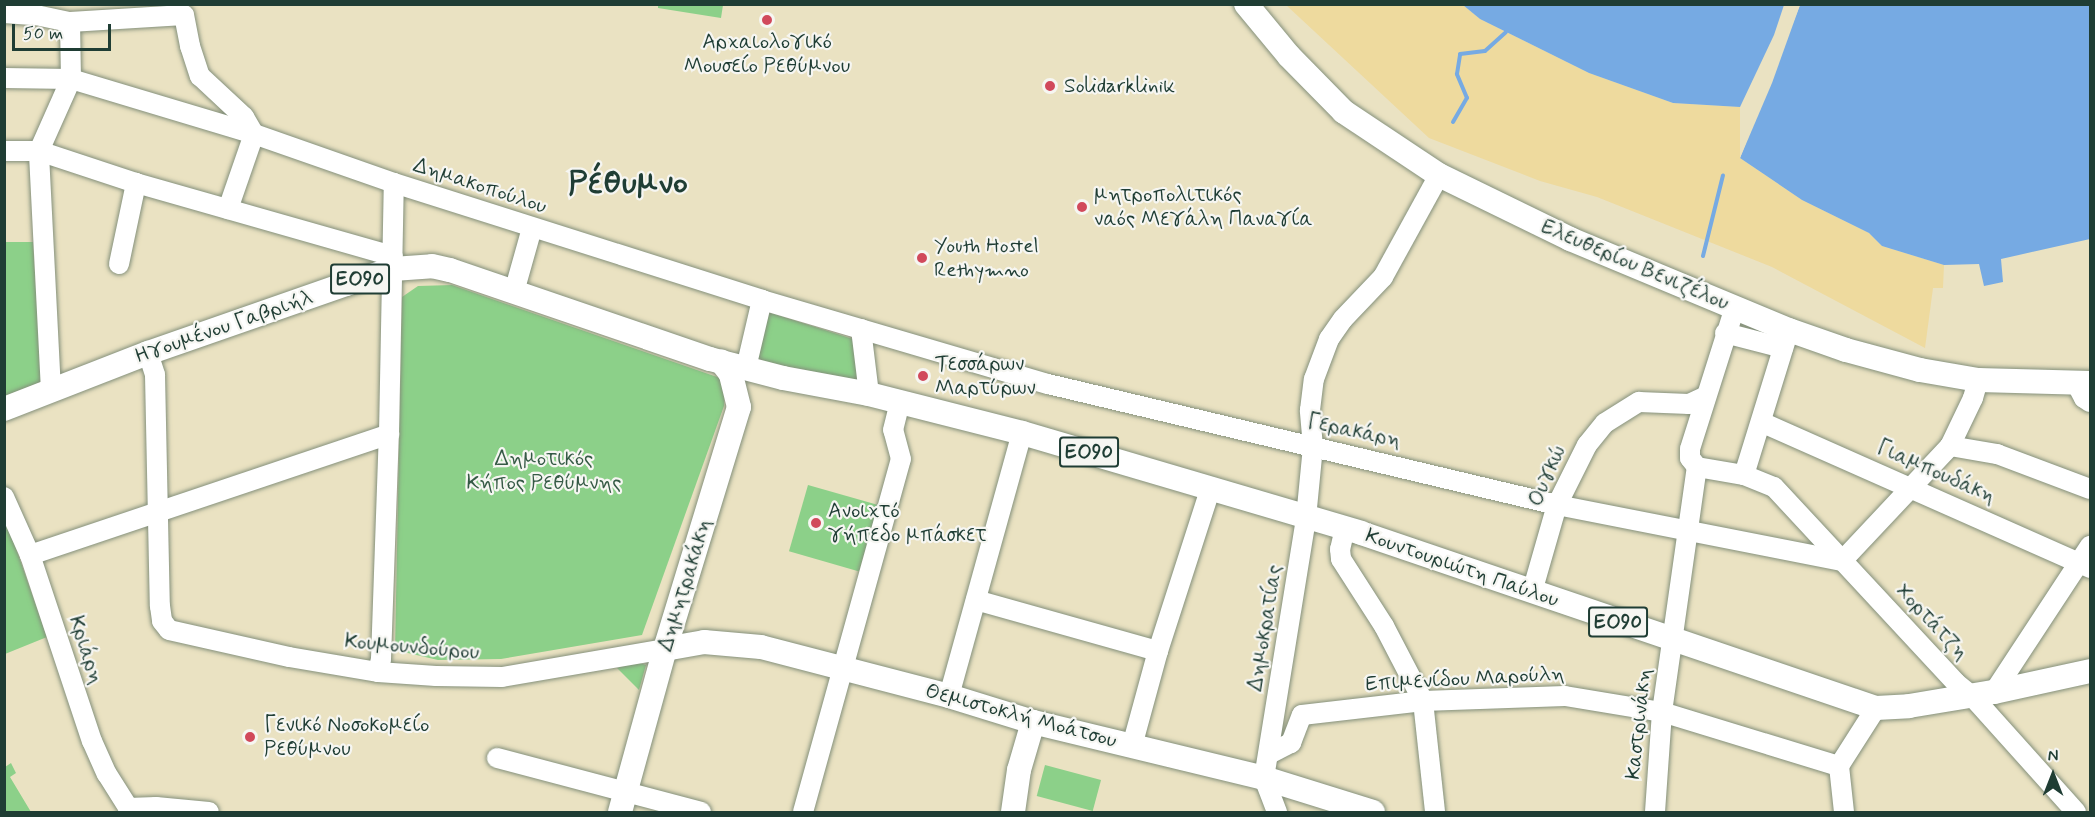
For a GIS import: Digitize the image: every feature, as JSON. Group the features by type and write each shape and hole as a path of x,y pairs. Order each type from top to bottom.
{"main road":[{"name":"Ελευθερίου Βενιζέλου","path":"1246,4 1289,56 1344,112 1439,175 1570,239 1735,307 1786,339 1846,350 1920,370 1978,380 2084,383"},
{"name":"Ηγουμένου Γαβριήλ","path":"4,409 148,353 393,263 441,268 721,361"},
{"name":"ΕΟ90","path":"721,361 783,378 869,394"},
{"path":"721,361 731,374 739,407"},
{"path":"739,407 757,389 783,378"},
{"name":"Κουντουριώτη Παύλου","path":"869,394 1022,433 1345,528 1876,708 1909,706 2091,671"},
{"name":"Δημητρακάκη","path":"623,803 665,649 739,407"},
{"name":"Θεμιστοκλή Μοάτσου","path":"665,649 704,642 761,647 949,696 1033,722 1264,778 1373,813"},
{"path":"1013,813 1019,770 1033,722"}],"street":[{"path":"4,13 36,15 70,22 184,15 189,46 200,76 244,117 254,134 228,209"},
{"path":"51,391 39,152 71,79 70,22"},
{"name":"Δημακοπούλου","path":"4,78 71,79 254,134 394,183 762,300"},
{"path":"4,151 39,152 228,209 393,263"},
{"name":"Δημοκρατίας","path":"1264,778 1306,518 1313,447 1310,410 1314,379 1320,358 1343,319 1383,277 1439,175"},
{"path":"119,264 136,183"},
{"path":"378,672 381,659 389,434 394,183"},
{"path":"514,292 532,228"},
{"path":"746,368 762,300 861,329 869,394"},
{"name":"Καστρινάκη","path":"1655,813 1662,712 1674,641 1697,466 1690,458 1690,449 1735,307"},
{"name":"Γερακάρη","path":"861,329 1048,384 1557,505 1689,533 1842,561"},
{"path":"1725,333 1786,339 1744,475"},
{"path":"148,353 154,375 157,512"},
{"path":"1842,561 1950,446 1973,398 1978,380"},
{"path":"2084,383 2084,398 2091,402"},
{"name":"Ουγκώ","path":"1532,592 1557,505 1593,438 1605,423 1640,402 1689,404 1706,396"},
{"path":"803,813 901,459 893,430 900,402"},
{"name":"Γιαμπουδάκη","path":"1761,422 1912,488 2088,559"},
{"path":"949,696 1022,433"},
{"path":"30,555 389,434"},
{"path":"1950,446 1997,454 2091,489"},
{"name":"Χορτάτζη","path":"1697,466 1744,475 1774,487 1956,683 1983,693 2076,813"},
{"path":"1132,746 1158,651 1210,490"},
{"name":"Κριάρη","path":"4,497 30,555 92,741 107,774 130,810"},
{"name":"Κουμουνδούρου","path":"157,512 162,621 169,630 186,636 378,672 502,677 665,649"},
{"path":"1345,528 1340,549 1341,559 1384,626 1423,700 1435,813"},
{"path":"1983,693 2088,559"},
{"path":"976,600 1158,651"},
{"name":"Επιμενίδου Μαρούλη","path":"1269,754 1291,743 1302,715 1423,700 1565,696 1662,712 1839,766"},
{"path":"1844,813 1839,786 1839,766 1876,708"},
{"path":"498,758 623,803 701,813"},
{"path":"1264,778 1277,813"},
{"path":"130,810 156,807 209,813"}],"green space":[{"path":"658,4 723,5 721,18 658,8"},
{"path":"5,242 33,242 42,382 5,396"},
{"name":"Δημοτικός Κήπος Ρεθύμνης","path":"452,285 720,378 725,393 724,406 642,635 501,659 438,660 395,650 402,297 418,286"},
{"path":"768,312 853,339 859,385 754,367"},
{"path":"808,485 878,505 859,571 789,551"},
{"path":"4,514 47,637 5,654 4,654"},
{"path":"637,662 646,665 639,690 617,668"},
{"path":"11,763 16,773 10,777 31,812 5,812 5,767"},
{"path":"1045,765 1101,780 1093,811 1037,796"}],"sand":[{"path":"1286,5 1463,5 1480,19 1589,73 1673,103 1740,107 1740,158 1802,200 1869,233 1882,246 1944,265 1943,288 1933,288 1925,348 1772,267 1597,197 1540,181 1429,138"}],"water":[{"path":"1463,5 1784,5 1774,35 1740,107 1673,103 1589,73 1480,19"},
{"path":"1800,5 2090,5 2090,239 2001,259 2003,282 1984,286 1979,264 1944,265 1882,246 1869,233 1802,200 1740,158"}],"pier":[{"path":"1797,4 1800,5 1772,83 1740,158 1740,150"}],"waterway":[{"path":"1453,122 1467,98 1457,74 1460,54 1485,51 1506,32"},
{"path":"1703,256 1723,175"}],"place":[{"name":"Αρχαιολογικό Μουσείο Ρεθύμνου","path":"767,20"},
{"name":"Solidarklinik","path":"1050,86"},
{"name":"μητροπολιτικός ναός Μεγάλη Παναγία","path":"1082,207"},
{"name":"Youth Hostel Rethymno","path":"922,258"},
{"name":"Τεσσάρων Μαρτύρων","path":"923,376"},
{"name":"Ανοιχτό γήπεδο μπάσκετ","path":"816,523"},
{"name":"Γενικό Νοσοκομείο Ρεθύμνου","path":"250,737"}],"district":[{"name":"Ρέθυμνο","path":"628,185"}]}
